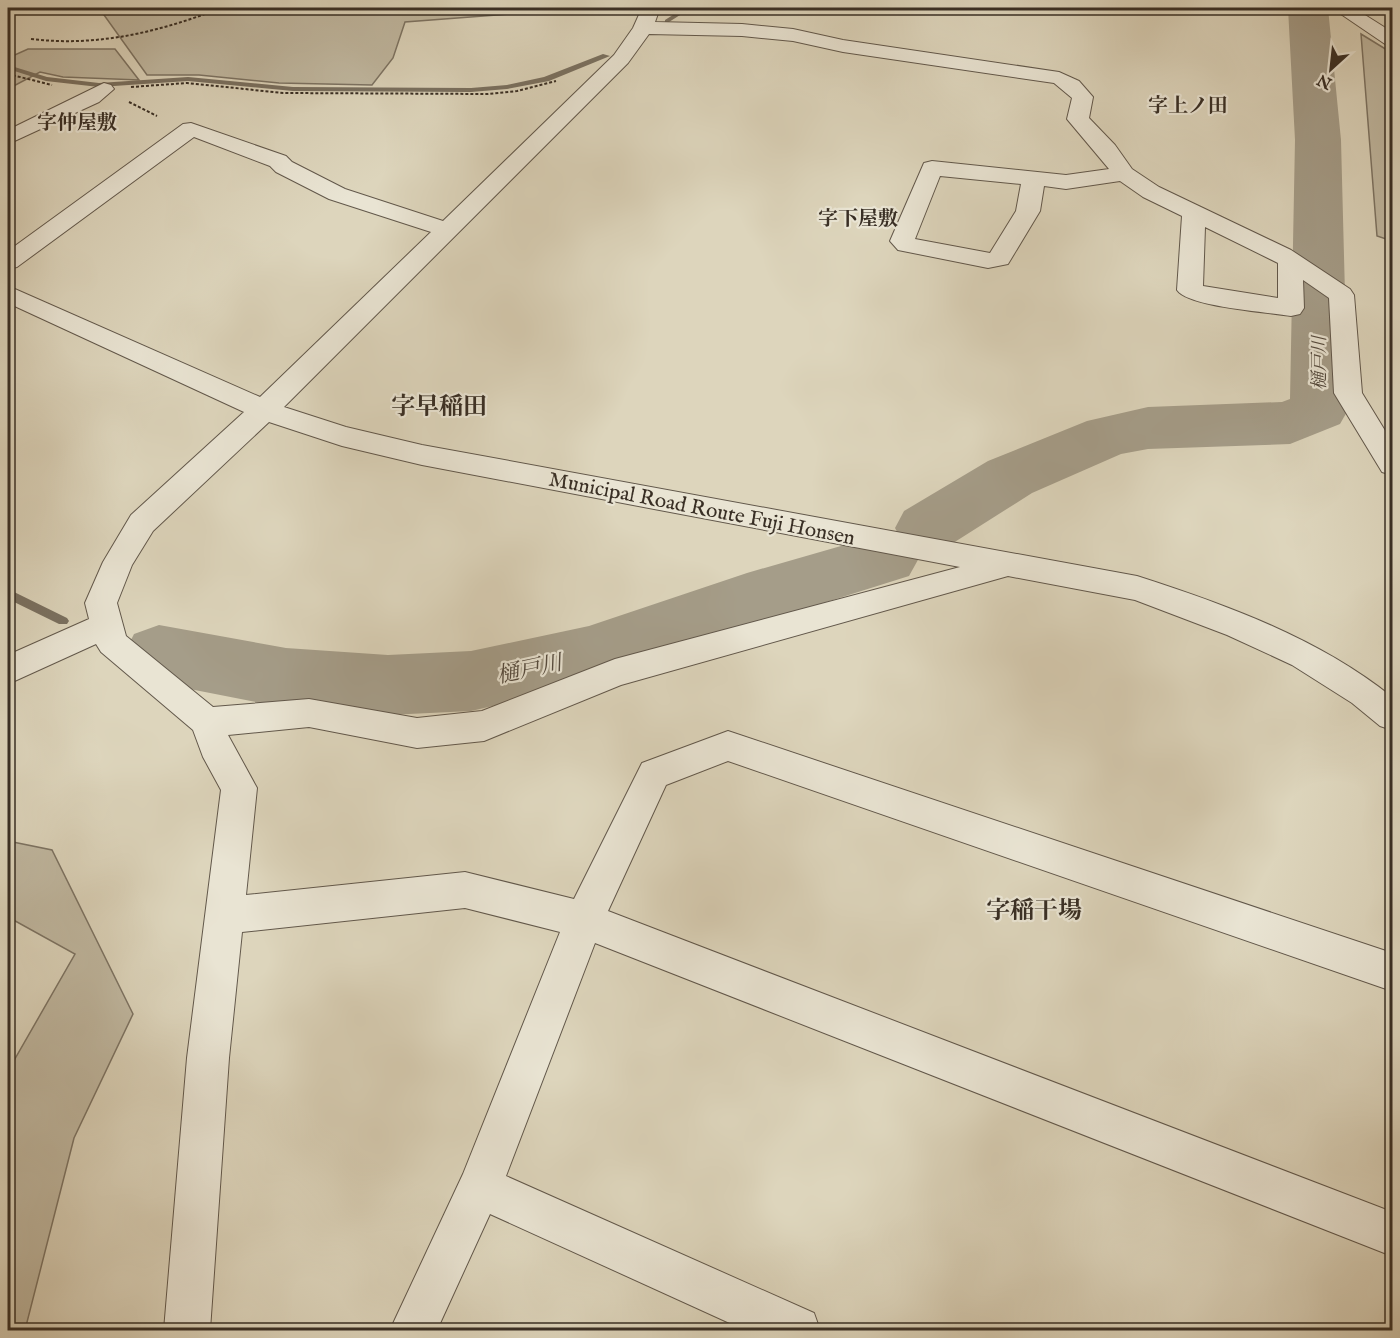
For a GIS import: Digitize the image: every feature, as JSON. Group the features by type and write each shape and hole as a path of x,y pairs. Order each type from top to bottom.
{"street":[{"path":"1342,8 1392,40"},
{"path":"187,1330 208,1058 239,788 215,746 207,723 112,643 105,626 101,603 118,562 142,523 264,410 621,58 647,18 793,35 931,60 1059,78 1072,86 1083,98 1078,119 1124,174 1151,192 1296,264 1341,295 1348,393 1392,465"},
{"path":"8,138 92,98 104,89"},
{"path":"8,262 191,129 278,161 284,167 337,194 447,230"},
{"path":"1034,178 1028,211 999,259 988,261 977,259 907,245 902,241 932,168 1034,178 1066,182 1124,174"},
{"path":"1194,212 1190,290 1291,308 1296,264"},
{"name":"Municipal Road Route Fuji Honsen","path":"8,294 264,410 342,436 422,455 1137,588 1228,620 1286,645 1337,675 1392,716"},
{"path":"207,723 309,713 417,733 484,726 615,673 968,578 1005,564"},
{"path":"8,670 105,626"},
{"path":"413,1330 480,1187 584,920 654,774 728,746 1392,972"},
{"path":"225,915 465,890 584,920 1392,1234"},
{"path":"480,1187 797,1330"}],"path":[{"path":"31,39 75,42 145,33 221,8"},
{"path":"8,74 85,91 187,83 283,93 488,94 517,91 586,71 603,74"},
{"path":"104,89 153,115 191,129"}],"shaded area":[{"path":"99,8 533,8 523,13 405,22 393,58 372,85 279,83 199,75 147,75"},
{"path":"1361,34 1392,53 1392,241 1377,236"},
{"path":"28,49 115,49 139,80 63,77 40,72 8,89 8,58"},
{"path":"8,841 52,850 133,1014 74,1138 25,1330 8,1330 8,1071 75,954 8,917"}],"waterway":[{"path":"667,21 688,8"},
{"name":"樋戸川","path":"927,528 1010,477 1108,436 1148,428 1290,423 1319,410 1318,140 1308,8"},
{"path":"8,67 46,79 99,85 188,79 293,89 471,90 507,87 546,79 606,56"},
{"name":"樋戸川","path":"159,654 286,678 388,685 471,681 589,655 747,600 886,558"},
{"name":"樋戸川","path":"8,594 63,621"}],"district":[{"name":"字上ノ田","path":"1188,105"},
{"name":"字仲屋敷","path":"77,122"},
{"name":"字下屋敷","path":"858,218"},
{"name":"字早稲田","path":"439,406"},
{"name":"字稲干場","path":"1034,910"}]}
